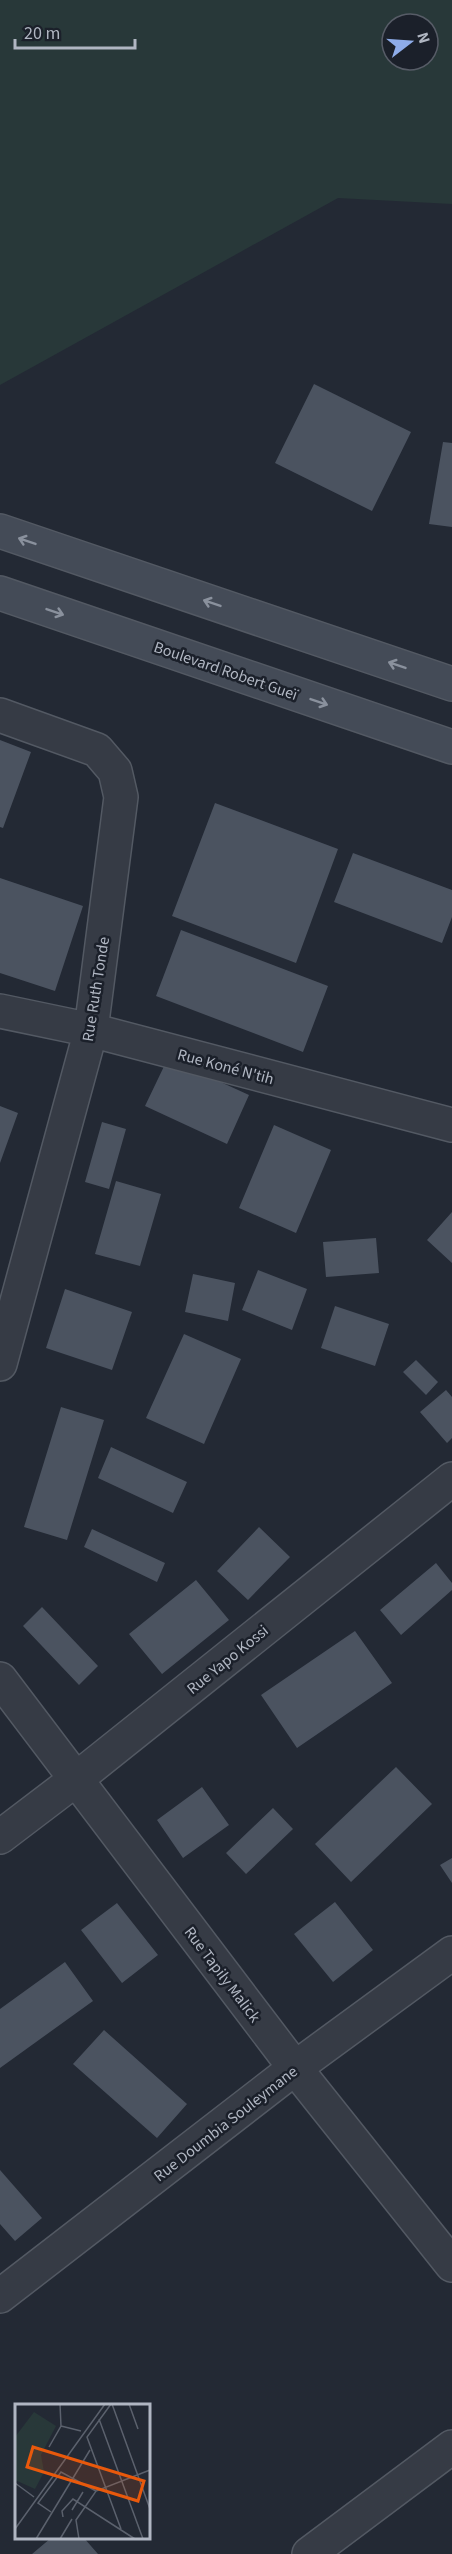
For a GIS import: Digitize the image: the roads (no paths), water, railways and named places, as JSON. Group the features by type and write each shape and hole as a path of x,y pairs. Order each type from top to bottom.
{"main road":[{"path":"0,531 452,684"},
{"name":"Boulevard Robert Gueï","path":"0,593 452,747"}],"street":[{"name":"Rue Ruth Tonde","path":"0,715 97,750 115,771 122,797 91,1030 0,1364"},
{"name":"Rue Koné N'tih","path":"0,1011 91,1030 452,1125"},
{"name":"Rue Yapo Kossi","path":"0,1837 75,1780 452,1479"},
{"name":"Rue Tapily Malick","path":"0,1679 295,2068 452,2265"},
{"name":"Rue Doumbia Souleymane","path":"0,2296 295,2068 452,1953"},
{"path":"309,2554 452,2447"}]}
